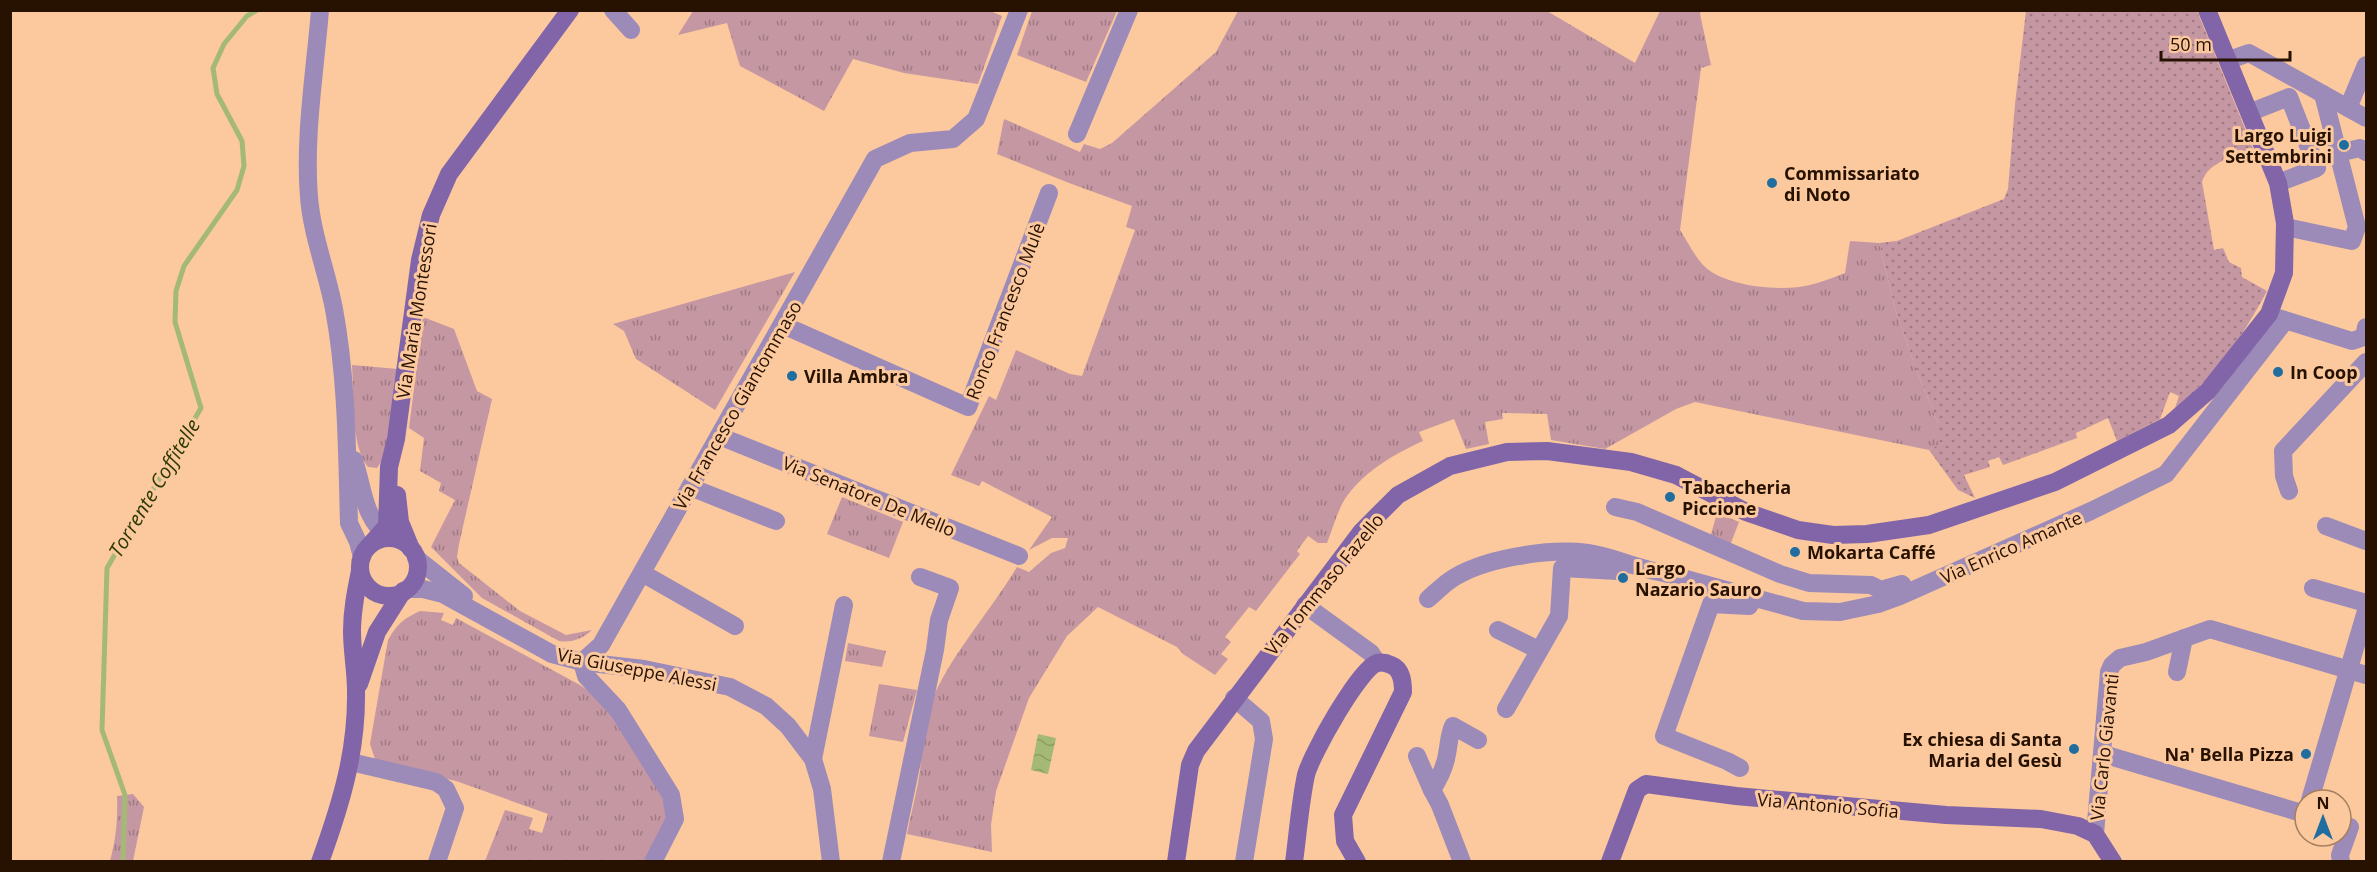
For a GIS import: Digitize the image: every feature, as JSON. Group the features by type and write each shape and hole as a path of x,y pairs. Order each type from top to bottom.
{"street":[{"path":"320,10 308,163 309,200 334,308 343,376 349,523 358,542 373,549 406,544 414,554 482,615"},
{"name":"Via Maria Montessori","path":"396,439 420,260 430,215 449,174 570,10"},
{"path":"613,10 631,30"},
{"name":"Via Francesco Giantommaso","path":"582,662 601,645 875,159 910,143 953,139 976,119 1019,10"},
{"path":"1077,134 1129,10"},
{"name":"Via Tommaso Fazello","path":"1176,861 1190,765 1196,751 1362,531 1398,495 1450,466 1507,452 1567,453 1631,462 1676,475 1746,512 1798,530 1833,535 1867,534 1929,525 2055,482 2169,425 2208,392 2277,317 2284,273 2286,227 2278,183 2251,112 2207,10"},
{"path":"2229,60 2249,53 2367,118"},
{"path":"2348,108 2367,65"},
{"path":"2286,227 2352,241 2357,227 2323,94"},
{"path":"2251,112 2289,97 2317,168 2278,183"},
{"path":"2338,153 2360,148 2367,152"},
{"name":"Ronco Francesco Mulè","path":"783,325 968,407 1049,193"},
{"path":"2277,317 2362,340"},
{"name":"Via Enrico Amante","path":"1428,599 1450,579 1494,560 1557,552 1587,553 1644,570 1664,573 1754,599 1803,610 1840,612 1878,604 2091,511 2166,474 2277,317"},
{"path":"2289,491 2284,476 2283,451 2367,362"},
{"name":"Via Senatore De Mello","path":"719,436 1019,556"},
{"path":"346,439 371,519 373,549 366,585 377,593 390,595 405,590"},
{"path":"320,861 341,802 351,762 356,691 353,605 373,549 387,526 389,467 396,439"},
{"path":"356,691 377,632 416,575 414,554 400,522 397,505 396,439"},
{"path":"356,468 362,473 373,475 382,474 389,467"},
{"path":"690,488 776,521"},
{"path":"1615,507 1637,512 1780,574 1809,583 1871,585 1881,590 1915,581 1925,585"},
{"path":"2325,526 2367,541"},
{"path":"1506,709 1559,616 1562,568 1617,571 1625,564"},
{"path":"642,573 735,626"},
{"path":"891,861 939,621 950,588 920,577"},
{"path":"2313,588 2367,603"},
{"name":"Via Giuseppe Alessi","path":"405,590 423,589 443,594 552,654 582,662 644,669 730,687 766,706 788,726 813,759 822,789 831,861"},
{"path":"1740,768 1664,736 1712,604 1749,606 1754,599"},
{"path":"813,759 844,605"},
{"path":"1305,605 1371,653 1377,663"},
{"path":"2314,788 2367,612"},
{"name":"Via Carlo Giavanti","path":"2095,834 2109,672 2120,658 2210,629 2367,675"},
{"path":"1498,630 1539,650"},
{"path":"2177,672 2184,638"},
{"path":"582,662 586,676 618,711 671,795 675,819 653,861"},
{"path":"1294,861 1307,773 1342,705 1366,672 1377,663 1395,666 1403,682 1403,692 1343,815 1346,841 1357,861"},
{"path":"1234,698 1261,721 1264,739 1245,861"},
{"path":"1432,790 1444,765 1453,726 1478,740"},
{"path":"2103,753 2293,809"},
{"path":"1417,756 1421,770 1432,790 1462,861"},
{"path":"351,762 436,782 446,789 455,808 437,861"},
{"name":"Via Antonio Sofia","path":"1610,861 1637,790 1646,784 1736,796 1946,815 2041,819 2078,826 2095,834"},
{"path":"2095,834 2113,861"}],"green space":[{"path":"988,10 1002,16 978,84 904,73 853,59 824,111 740,66 727,23 678,35 693,11"},
{"path":"1032,11 1117,11 1086,82 1017,55"},
{"path":"1238,11 1547,11 1635,63 1660,11 1701,11 1711,65 1701,68 1680,230 1703,265 1712,272 1739,283 1769,288 1810,285 1845,273 1850,241 1879,243 1896,312 1938,423 1938,445 1929,450 1695,402 1676,409 1605,449 1551,440 1547,414 1502,413 1503,419 1485,422 1489,444 1466,449 1454,419 1419,432 1423,441 1382,464 1354,487 1341,506 1327,543 1318,543 1308,536 1297,551 1300,554 1256,611 1249,607 1225,637 1231,642 1221,654 1228,659 1215,675 1183,654 1177,647 1098,607 1067,636 1029,698 996,791 991,825 992,852 907,834 920,771 924,722 937,688 1017,567 1029,572 1051,553 1065,548 1068,538 1052,538 1029,550 1052,517 982,481 979,486 951,475 989,396 996,400 1016,350 1070,374 1082,376 1135,230 1126,227 1132,206 997,154 1004,119 1080,152 1084,144 1100,149 1112,143 1216,52"},
{"path":"2026,11 2197,11 2253,148 2216,164 2205,175 2202,182 2214,250 2223,248 2229,262 2241,268 2242,277 2267,291 2238,339 2216,369 2175,408 2179,396 2170,392 2160,419 2117,441 2108,418 2076,433 2077,438 2003,465 1999,457 1988,461 1990,467 1964,475 1975,498 1958,490 1929,450 1938,445 1938,423 1896,312 1879,243 1897,241 2004,199 2008,189"},
{"path":"795,272 715,410 636,359 624,331 613,324"},
{"path":"423,317 454,329 477,391 492,399 459,544 457,557 459,563 520,611 566,635 592,630 581,638 573,641 559,641 482,598 431,547 455,500 439,491 441,483 420,471 424,438 409,428"},
{"path":"352,365 398,369 384,458 377,468 368,467 358,446 354,418"},
{"path":"842,497 903,522 889,558 827,534"},
{"path":"1717,513 1739,522 1729,548 1710,538"},
{"path":"420,611 444,613 441,620 453,625 456,618 580,685 597,697 614,715 668,807 670,817 648,861 485,861 505,810 533,818 529,829 542,833 548,814 456,781 395,767 375,759 370,744 388,640 401,623"},
{"path":"848,643 886,651 882,667 845,661"},
{"path":"879,684 917,690 903,742 869,736"},
{"path":"133,794 144,807 133,861 110,861 116,829 117,796"}],"water":[{"path":"1038,734 1056,738 1048,774 1031,770"}],"waterway":[{"name":"Torrente Coffitelle","path":"123,862 125,795 102,730 107,568 201,408 175,322 176,291 184,266 237,190 244,166 242,141 217,94 213,68 224,44 247,16 257,10"}],"place":[{"name":"Largo Luigi Settembrini","path":"2344,145"},
{"name":"Commissariato di Noto","path":"1772,183"},
{"name":"In Coop","path":"2278,372"},
{"name":"Villa Ambra","path":"792,376"},
{"name":"Tabaccheria Piccione","path":"1670,497"},
{"name":"Mokarta Caffé","path":"1795,552"},
{"name":"Largo Nazario Sauro","path":"1623,578"},
{"name":"Ex chiesa di Santa Maria del Gesù","path":"2074,749"},
{"name":"Na' Bella Pizza","path":"2306,754"}]}
